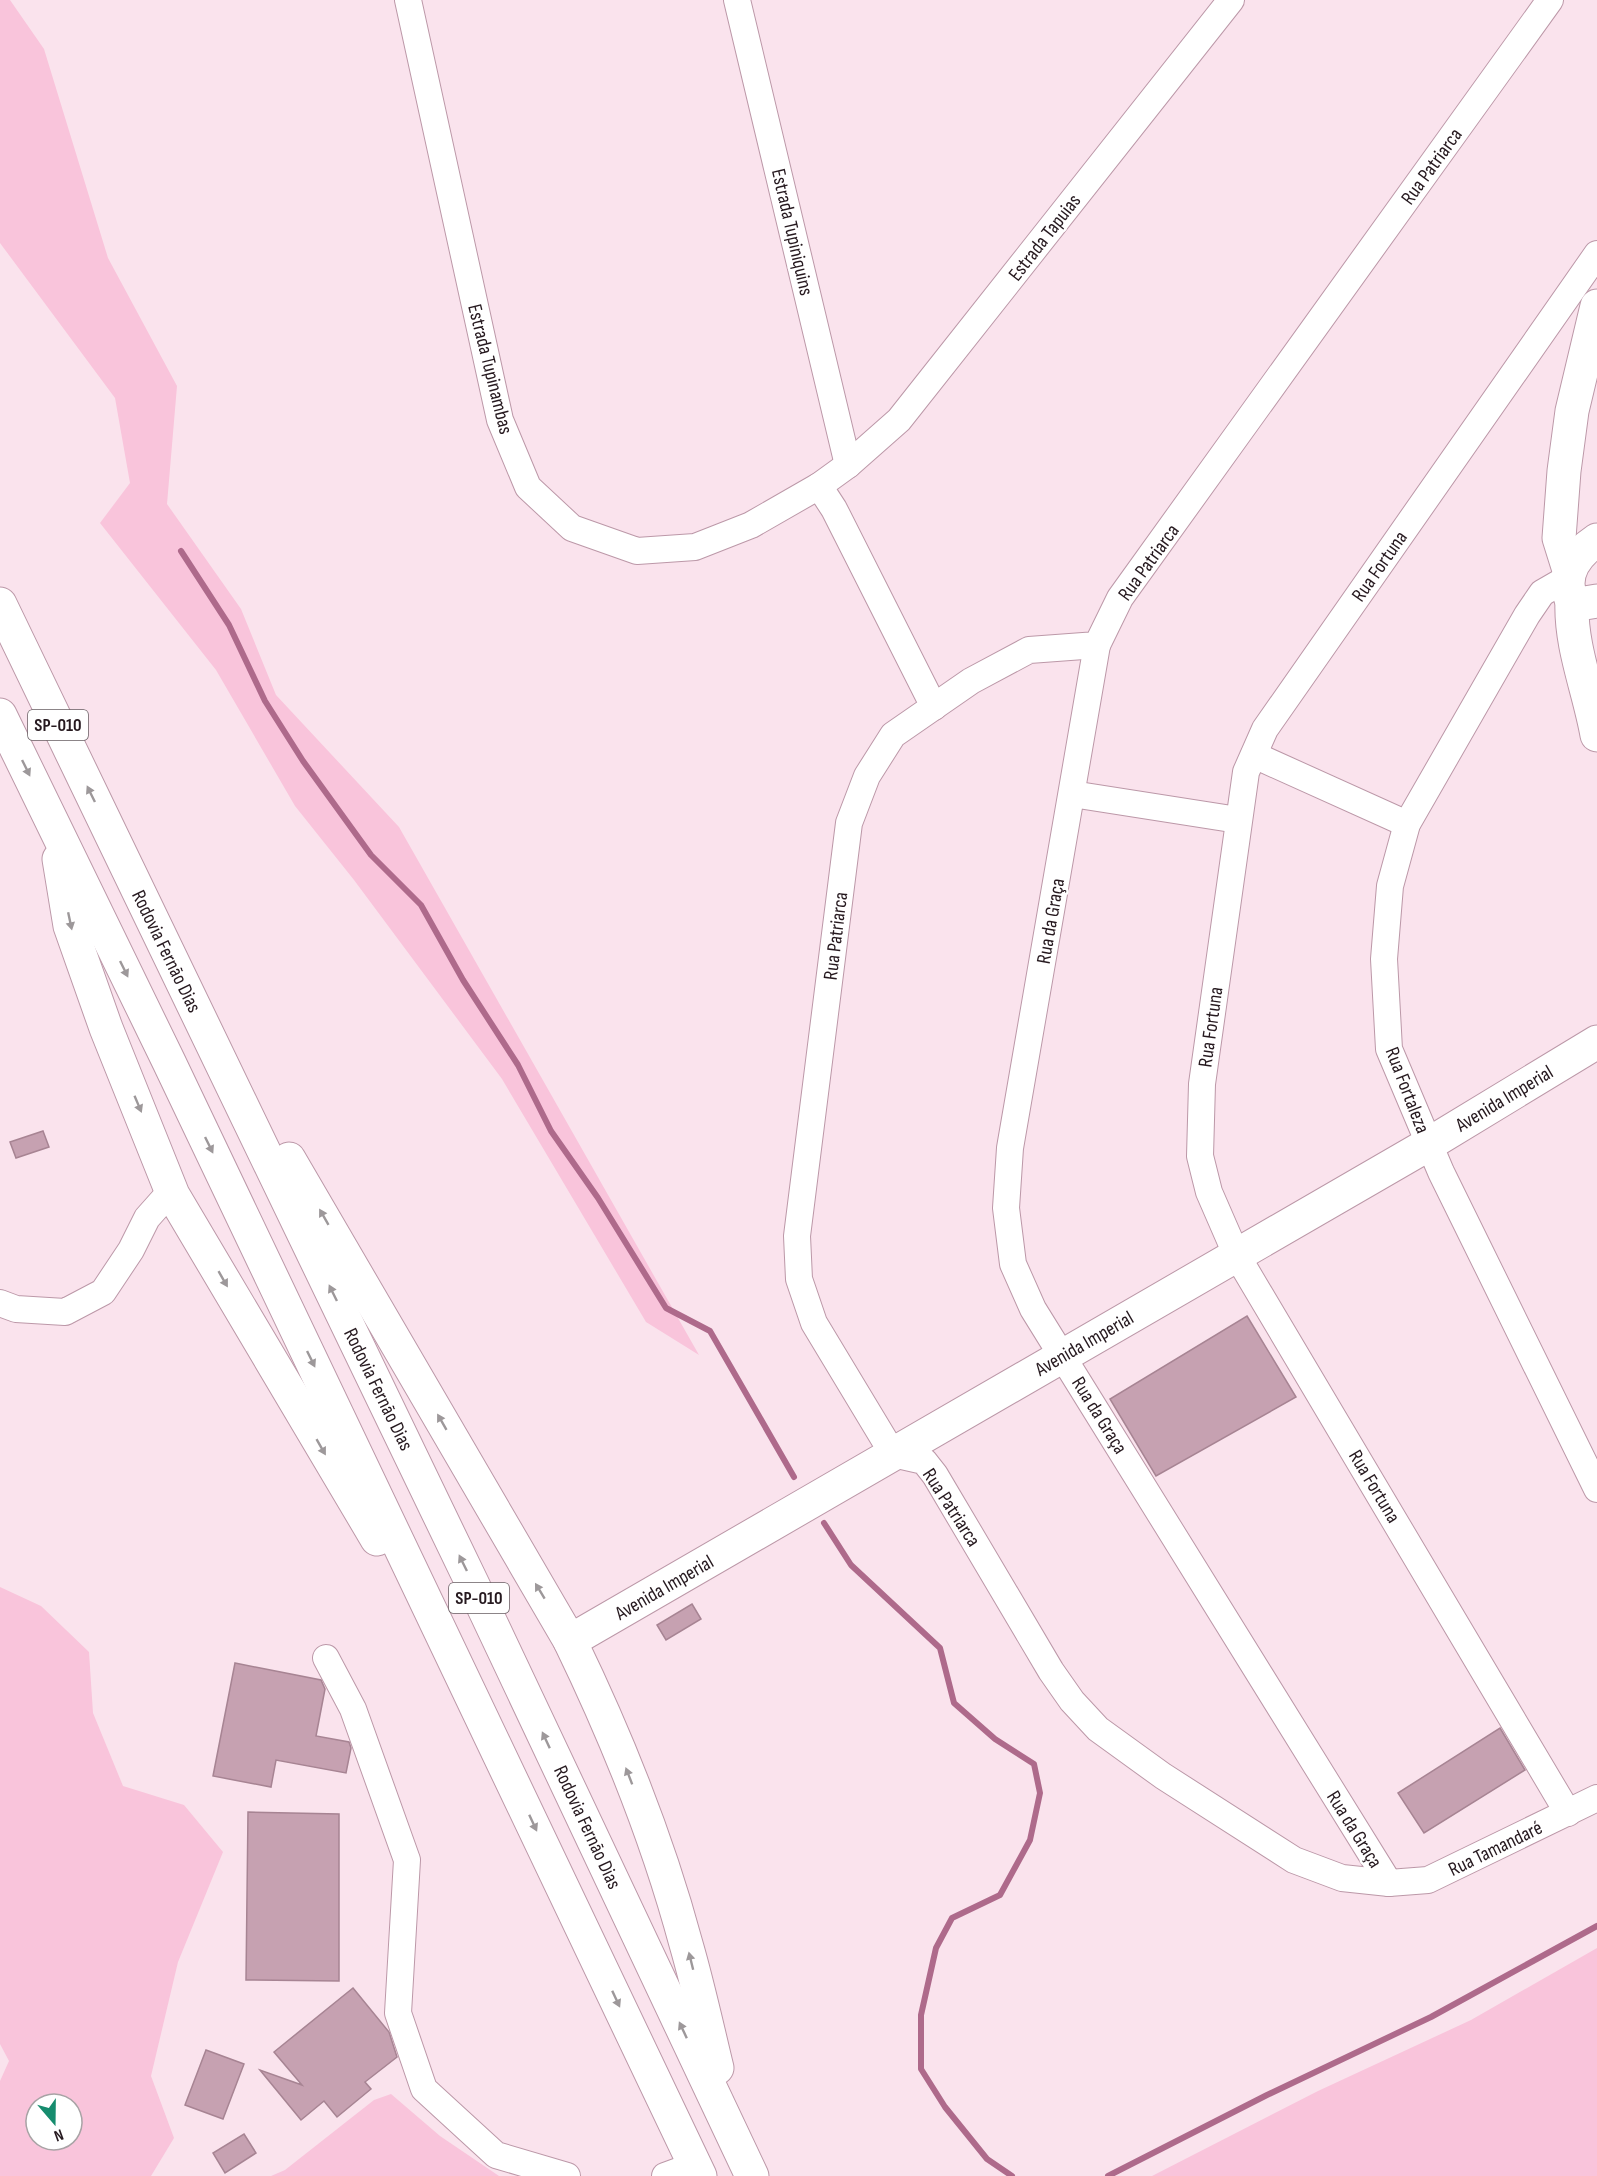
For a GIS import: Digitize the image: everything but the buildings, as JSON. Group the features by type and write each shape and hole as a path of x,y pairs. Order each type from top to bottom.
{"main road":[{"path":"1575,590 1559,538 1564,471 1572,411 1597,306"},
{"path":"1564,471 1574,511 1597,540 1585,549 1575,590 1574,639 1589,691 1597,735"},
{"name":"Rodovia Fernão Dias","path":"0,604 220,1058 752,2176"},
{"path":"1589,691 1597,638"},
{"name":"SP-010","path":"0,715 698,2170"},
{"path":"53,822 70,926 106,1028 173,1195 329,1462 471,1694"},
{"name":"Avenida Imperial","path":"570,1641 1429,1144 1597,1042"},
{"path":"220,1058 300,1177 570,1641 607,1721 640,1805 686,1942 735,2140"}],"street":[{"name":"Estrada Tupinambas","path":"408,0 500,420 528,486 573,528 637,551 695,547 752,525 819,486 848,465"},
{"name":"Estrada Tupiniquins","path":"737,0 848,465"},
{"name":"Estrada Tapuias","path":"848,465 899,420 1231,0"},
{"name":"Rua Patriarca","path":"1389,1883 1341,1878 1294,1860 1163,1776 1098,1729 1072,1701 1051,1671 935,1475 924,1461 893,1454 814,1323 799,1279 797,1236 849,823 867,776 893,735 971,681 1029,650 1097,645 1120,598 1550,0"},
{"name":"Rua Fortuna","path":"1569,1813 1236,1254 1209,1192 1200,1156 1202,1084 1246,772 1265,729 1597,254"},
{"path":"819,486 834,509 934,707"},
{"name":"Rua Fortaleza","path":"1575,590 1542,593 1527,615 1407,824 1390,886 1384,959 1389,1049 1429,1144 1597,1489"},
{"name":"Rua da Graça","path":"1097,645 1010,1148 1006,1208 1013,1264 1033,1309 1389,1883"},
{"path":"1254,755 1407,824"},
{"path":"1072,794 1238,820"},
{"path":"0,1303 16,1309 66,1312 103,1292 131,1250 147,1218 163,1200 173,1195"},
{"path":"326,1658 353,1709 406,1860 398,2013 424,2089 496,2155 567,2176"},
{"name":"Rua Tamandaré","path":"1389,1883 1428,1881 1597,1798"},
{"path":"665,2176 698,2170"}],"shaded area":[{"path":"0,0 10,0 44,49 108,258 177,386 167,504 241,609 276,695 399,827 699,1355 646,1322 502,1079 354,880 295,806 216,670 100,523 130,483 115,398 0,243"},
{"path":"0,1587 41,1606 89,1652 93,1713 123,1786 184,1805 223,1852 178,1962 151,2076 174,2138 151,2176 0,2176 0,2081 9,2061 0,2044"},
{"path":"1597,1948 1597,2176 1152,2176 1318,2091 1471,2020"},
{"path":"391,2094 440,2136 499,2176 271,2176 285,2170 374,2100"}],"waterway":[{"path":"181,551 229,625 265,701 303,761 371,855 421,905 463,980 518,1065 551,1131 598,1198 666,1308 710,1331 794,1477"},
{"path":"824,1523 851,1565 940,1648 954,1703 995,1739 1034,1764 1040,1793 1030,1840 1000,1895 952,1918 936,1948 921,2015 921,2069 945,2107 987,2159 1012,2176"},
{"path":"1108,2176 1267,2095 1431,2017 1597,1926"}]}
